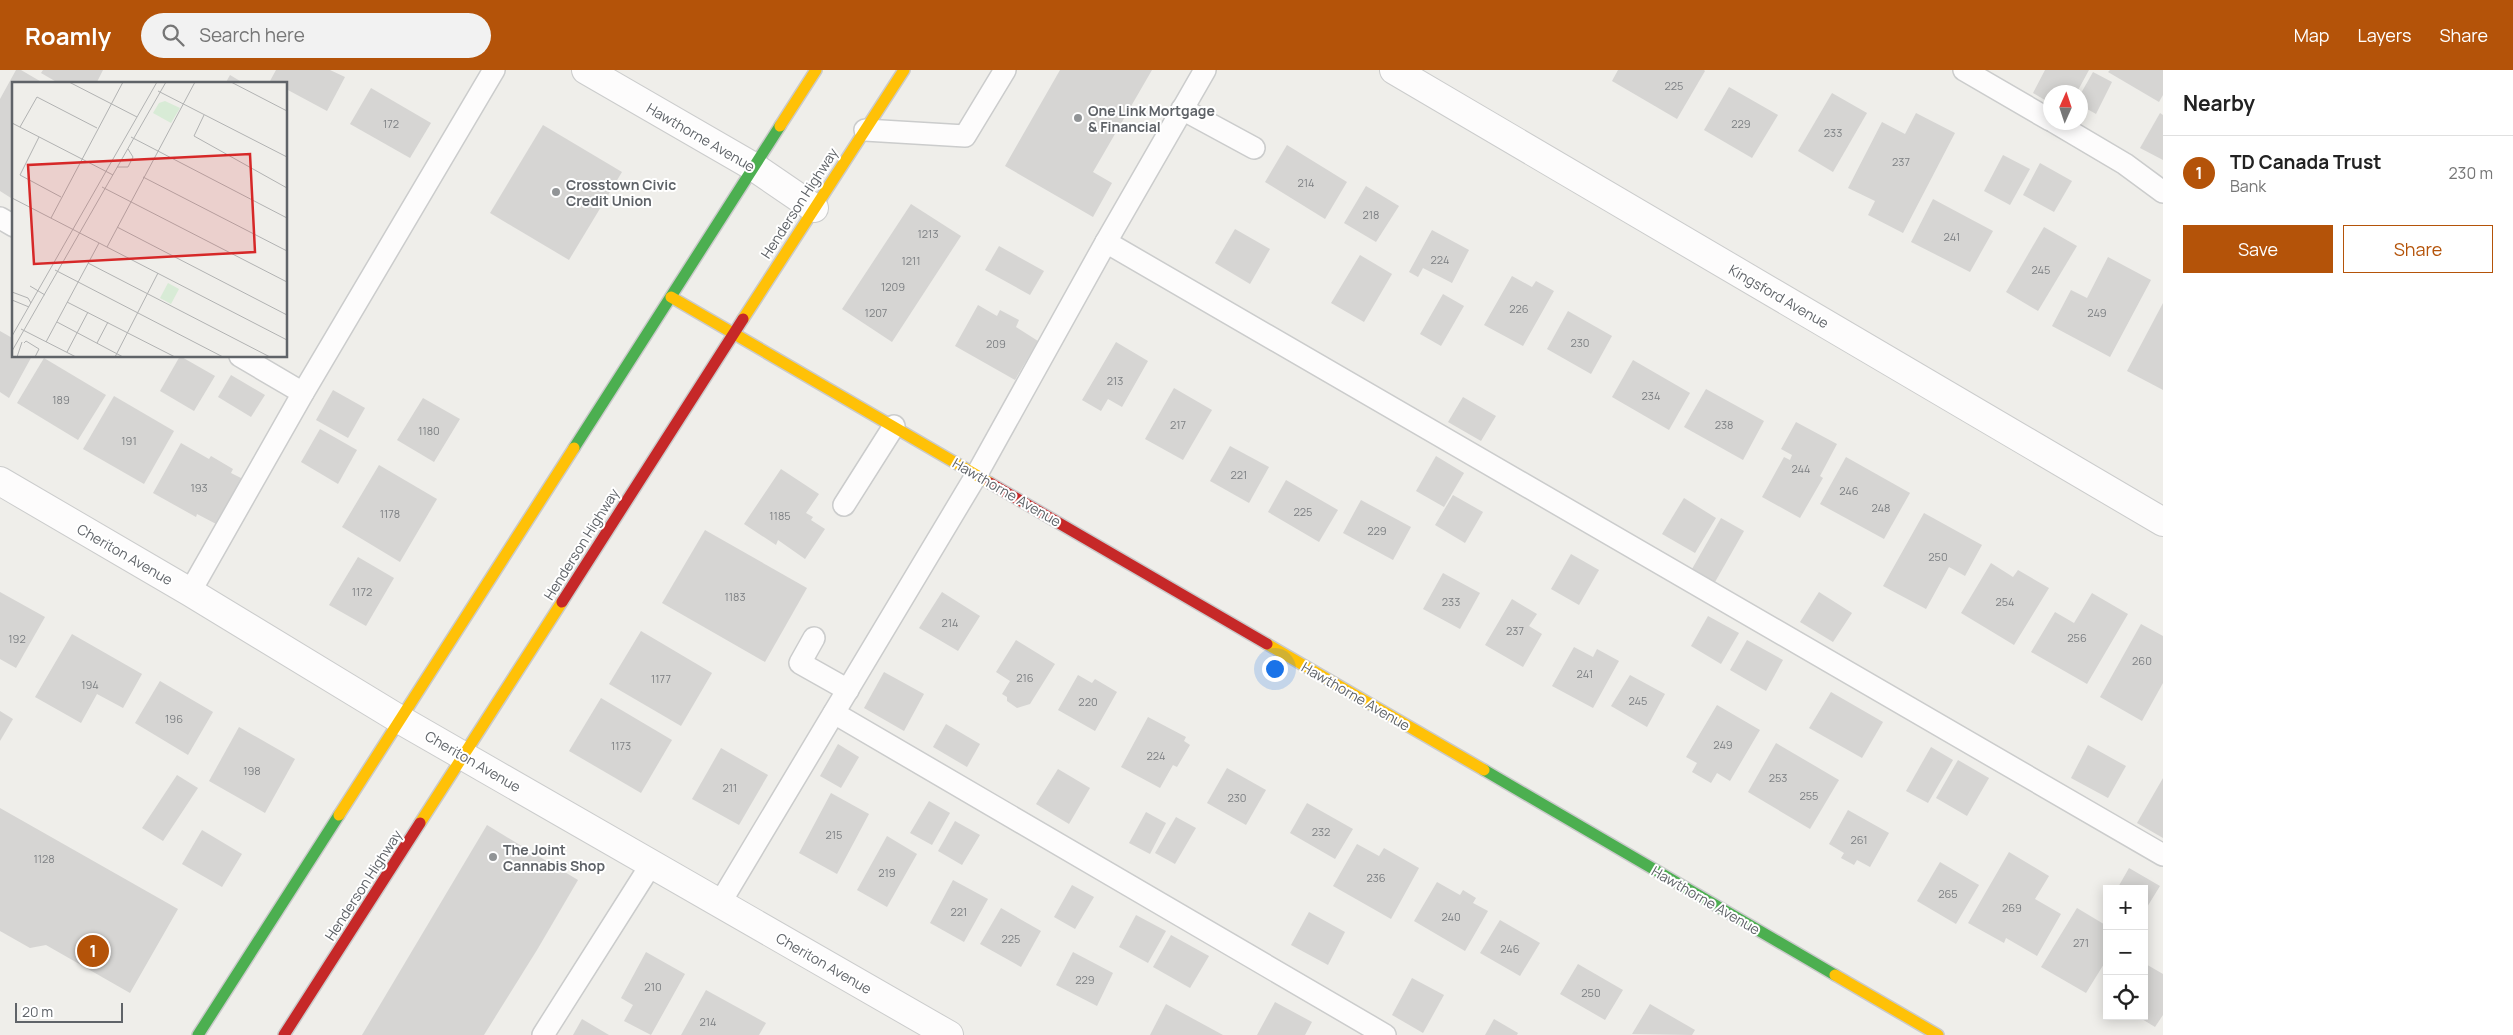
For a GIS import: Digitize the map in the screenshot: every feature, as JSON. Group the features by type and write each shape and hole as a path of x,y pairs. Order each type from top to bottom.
{"main road":[{"path":"198,1035 816,70"},
{"name":"Henderson Highway","path":"284,1035 733,333 904,70"},
{"name":"Hawthorne Avenue","path":"670,297 1938,1035"}],"street":[{"name":"Hawthorne Avenue","path":"586,70 754,167 814,208"},
{"name":"Kingsford Avenue","path":"1394,70 2163,522"},
{"name":"Cheriton Avenue","path":"0,481 190,592 399,719 949,1035"}],"lane":[{"path":"190,592 303,393 494,70"},
{"path":"865,130 965,136 1005,70"},
{"path":"720,903 977,474 1106,242 1205,70"},
{"path":"1964,70 2043,116"},
{"path":"1182,109 1254,148"},
{"path":"2068,130 2125,164 2163,192"},
{"path":"0,218 12,225"},
{"path":"1106,242 2163,855"},
{"path":"243,358 303,393"},
{"path":"844,505 894,426"},
{"path":"814,638 800,663 848,690"},
{"path":"834,713 1385,1035"},
{"path":"543,1035 652,863"}],"building":[{"path":"16,70 21,70 42,82 12,82 11,198 0,191 0,99"},
{"path":"43,70 103,70 97,82 57,82 41,73"},
{"path":"276,70 330,70 345,77 327,111 288,90 288,82 270,81"},
{"name":"One Link Mortgage & Financial","path":"1060,70 1152,70 1093,172 1112,183 1093,217 1005,166"},
{"path":"1618,70 1705,71 1677,119 1612,81"},
{"path":"2045,70 2089,70 2081,85 2043,85 2043,99 2033,93"},
{"path":"2110,70 2163,70 2163,95 2159,102 2108,72"},
{"path":"2093,72 2112,82 2096,114 2088,110 2088,85 2086,85"},
{"path":"230,75 242,82 226,82"},
{"path":"1729,87 1778,115 1752,158 1704,130"},
{"path":"371,88 431,123 410,158 350,124"},
{"path":"1832,93 1867,113 1833,172 1798,151"},
{"path":"1916,113 1955,133 1903,233 1868,215 1875,201 1848,188 1882,122 1905,134"},
{"path":"2160,113 2163,115 2163,160 2140,148"},
{"name":"Crosstown Civic Credit Union","path":"543,125 622,172 569,260 490,213"},
{"path":"1287,145 1347,182 1325,219 1265,182"},
{"path":"2003,155 2030,169 2010,205 1984,191"},
{"path":"2040,163 2072,181 2054,212 2023,195"},
{"path":"1366,186 1399,206 1376,242 1344,223"},
{"path":"1933,199 1993,231 1970,272 1911,242"},
{"path":"911,204 961,236 892,342 842,309"},
{"path":"2044,227 2077,246 2038,311 2006,292"},
{"path":"1235,229 1270,249 1250,284 1215,263"},
{"path":"1432,230 1469,250 1452,283 1423,268 1418,277 1409,272"},
{"path":"999,246 1044,271 1030,295 985,270"},
{"path":"1360,255 1392,274 1364,322 1331,303"},
{"path":"2108,257 2151,280 2110,357 2052,326 2071,290 2087,298"},
{"path":"1512,276 1532,287 1536,281 1554,291 1523,346 1484,325"},
{"path":"1443,294 1464,306 1441,346 1420,334"},
{"path":"2163,303 2163,390 2127,371"},
{"path":"978,305 997,316 1000,310 1019,320 1016,327 1038,341 1015,380 955,346"},
{"path":"1568,311 1612,336 1591,374 1547,349"},
{"path":"0,331 12,338 12,358 31,358 9,398 0,392"},
{"path":"1116,342 1148,361 1122,407 1108,399 1101,411 1082,400"},
{"path":"44,358 106,395 78,440 17,403"},
{"path":"179,358 184,358 215,376 194,411 160,391"},
{"path":"1633,360 1690,393 1669,430 1612,397"},
{"path":"231,375 265,395 251,417 218,397"},
{"path":"1174,388 1212,410 1183,460 1145,439"},
{"path":"1706,389 1764,421 1743,460 1684,427"},
{"path":"333,390 365,408 348,438 316,420"},
{"path":"114,396 174,431 144,484 83,449"},
{"path":"1463,397 1496,416 1481,441 1448,422"},
{"path":"423,398 460,419 434,462 397,440"},
{"path":"1796,422 1837,444 1820,476 1823,478 1800,518 1762,497 1784,457 1790,460 1792,455 1781,449"},
{"path":"320,429 357,450 338,484 301,462"},
{"path":"181,443 209,459 211,456 233,469 231,473 245,480 220,526 197,514 196,517 153,493"},
{"path":"1230,446 1269,467 1249,503 1210,481"},
{"path":"1436,456 1464,473 1444,507 1416,491"},
{"path":"1846,457 1910,493 1884,539 1820,504"},
{"path":"379,465 437,499 400,562 342,527"},
{"path":"781,469 819,494 806,513 813,517 811,520 825,529 805,559 778,540 776,545 744,524"},
{"path":"1286,480 1338,510 1319,542 1268,512"},
{"path":"1453,495 1483,512 1465,543 1435,525"},
{"path":"1684,498 1716,518 1695,553 1662,534"},
{"path":"1361,500 1411,527 1393,560 1343,533"},
{"path":"1924,513 1982,545 1965,576 1949,567 1926,609 1883,586"},
{"path":"1721,518 1744,531 1715,582 1692,569"},
{"path":"705,530 807,588 765,662 662,603"},
{"path":"1571,554 1599,570 1579,605 1551,589"},
{"path":"358,557 394,578 366,626 329,605"},
{"path":"1991,563 2013,577 2018,570 2049,588 2014,645 1961,613"},
{"path":"1443,573 1480,593 1460,629 1423,609"},
{"path":"0,592 45,617 16,668 0,659"},
{"path":"942,592 980,616 958,651 919,628"},
{"path":"1819,592 1852,613 1833,642 1800,622"},
{"path":"2092,593 2128,614 2087,684 2031,652 2055,612 2074,623"},
{"path":"1512,599 1537,614 1529,626 1542,634 1523,667 1485,645"},
{"path":"1708,616 1739,633 1721,664 1691,646"},
{"path":"2141,624 2163,636 2163,683 2142,721 2100,697"},
{"path":"641,631 712,673 681,726 609,684"},
{"path":"72,634 142,674 123,708 97,694 81,723 35,697"},
{"path":"1016,640 1055,664 1030,704 1017,708 1007,701 1007,697 1002,694 1010,681 996,672"},
{"path":"1747,640 1783,660 1766,691 1730,670"},
{"path":"1574,647 1593,657 1597,649 1619,661 1593,708 1552,686"},
{"path":"884,672 924,694 904,731 864,708"},
{"path":"1078,675 1092,683 1095,679 1117,692 1095,731 1058,710"},
{"path":"1630,675 1665,694 1647,727 1611,706"},
{"path":"160,681 213,712 188,755 135,723"},
{"path":"1831,692 1883,722 1862,758 1809,728"},
{"path":"601,698 672,740 641,793 569,751"},
{"path":"1717,705 1760,730 1730,781 1717,773 1711,783 1692,772 1697,763 1686,757"},
{"path":"0,711 13,719 0,741"},
{"path":"1148,717 1186,737 1184,741 1190,745 1177,767 1173,765 1160,788 1121,767"},
{"path":"946,724 980,744 967,767 933,747"},
{"path":"239,727 295,759 265,813 209,781"},
{"path":"1776,743 1839,780 1810,829 1748,792"},
{"path":"838,744 859,757 841,788 820,776"},
{"path":"2088,745 2126,766 2108,798 2071,778"},
{"path":"1931,747 1953,760 1928,803 1906,791"},
{"path":"721,748 768,775 739,825 692,799"},
{"path":"1958,760 1989,778 1967,816 1936,798"},
{"path":"1227,768 1266,790 1246,825 1207,803"},
{"path":"1058,769 1090,788 1069,824 1036,804"},
{"path":"177,775 198,788 163,841 142,828"},
{"path":"2163,778 2163,838 2137,823"},
{"path":"831,793 869,814 837,874 799,853"},
{"path":"929,801 950,813 932,845 910,833"},
{"path":"1307,803 1353,829 1335,859 1290,833"},
{"path":"0,808 178,909 130,993 46,945 30,948 0,931"},
{"path":"1848,810 1889,833 1870,867 1857,860 1854,865 1841,858 1844,853 1829,844"},
{"path":"1146,812 1166,823 1150,854 1129,843"},
{"path":"1176,817 1196,828 1175,864 1155,853"},
{"path":"955,821 980,835 962,865 938,851"},
{"path":"487,825 578,880 537,950 484,1035 362,1035"},
{"path":"202,830 242,854 222,887 182,864"},
{"path":"887,836 917,854 887,907 857,890"},
{"path":"1357,844 1379,856 1384,848 1419,868 1391,919 1333,886"},
{"path":"2009,852 2049,876 2035,899 2061,914 2037,956 2006,938 2004,943 1968,923"},
{"path":"1940,862 1979,885 1956,924 1917,901"},
{"path":"2129,868 2160,886 2148,906 2148,885 2119,885"},
{"path":"953,880 988,899 964,942 930,923"},
{"path":"1437,882 1460,895 1463,890 1476,898 1473,903 1488,911 1465,951 1414,921"},
{"path":"1072,885 1094,897 1075,929 1054,917"},
{"path":"1001,908 1041,931 1021,967 980,944"},
{"path":"2077,908 2103,924 2103,965 2086,993 2041,967"},
{"path":"1309,912 1345,932 1328,965 1291,945"},
{"path":"1136,915 1166,931 1148,963 1119,947"},
{"path":"1500,920 1540,943 1520,976 1480,953"},
{"path":"1171,935 1209,956 1190,988 1153,967"},
{"path":"646,952 685,974 651,1035 624,1021 633,1005 621,998"},
{"path":"1073,952 1113,973 1097,1006 1056,985"},
{"path":"1578,964 1623,990 1605,1020 1560,994"},
{"path":"2148,965 2163,974 2163,1015 2155,1027 2144,1020 2148,1020"},
{"path":"1412,978 1444,995 1423,1033 1392,1015"},
{"path":"706,990 766,1023 759,1035 681,1035"},
{"path":"1275,1002 1312,1022 1305,1035 1257,1035"},
{"path":"1166,1004 1223,1035 1150,1035"},
{"path":"1650,1004 1695,1030 1692,1035 1632,1034"},
{"path":"582,1019 609,1035 573,1035"},
{"path":"1494,1019 1518,1033 1517,1035 1485,1035"}],"traffic: fast":[{"path":"574,448 780,126"},
{"path":"1484,770 1835,975"},
{"path":"198,1035 339,815"}],"traffic: slow":[{"path":"780,126 816,70"},
{"path":"743,319 904,70"},
{"path":"671,297 990,483"},
{"path":"339,815 574,448"},
{"path":"420,823 562,602"},
{"path":"1267,644 1484,770"},
{"path":"1835,975 1938,1035"}],"traffic: jam":[{"path":"562,602 743,319"},
{"path":"990,483 1267,644"},
{"path":"284,1035 420,823"}],"place":[{"name":"One Link Mortgage & Financial","path":"1078,118"},
{"name":"Crosstown Civic Credit Union","path":"556,192"},
{"name":"The Joint Cannabis Shop","path":"493,857"},
{"name":"TD Canada Trust","path":"93,951"}]}
